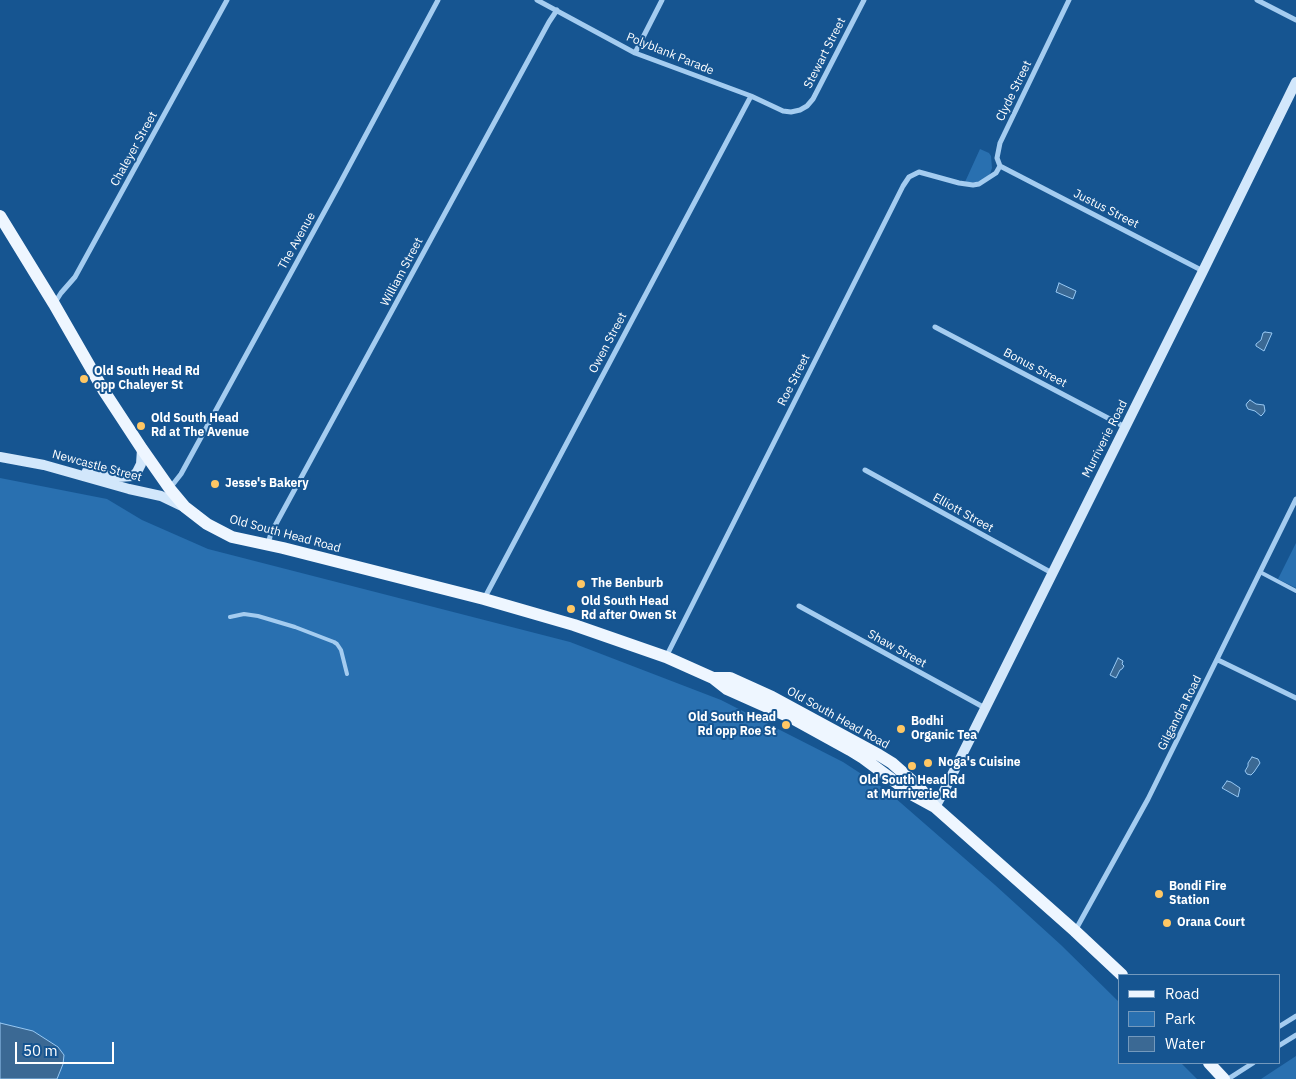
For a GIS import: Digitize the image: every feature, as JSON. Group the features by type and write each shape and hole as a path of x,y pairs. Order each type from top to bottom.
{"main road":[{"name":"Old South Head Road","path":"0,216 104,391 142,449 170,489 186,507 206,524 232,537 484,599 574,625 666,658 713,678 727,689 792,718 857,754 913,795 934,807 1121,974"},
{"path":"1215,1064 1224,1079"}],"street":[{"name":"Chaleyer Street","path":"54,304 75,276 227,0"},
{"name":"The Avenue","path":"170,489 181,474 438,0"},
{"name":"Polyblank Parade","path":"537,0 635,53 751,96 783,111 800,110"},
{"path":"635,53 662,0"},
{"name":"Stewart Street","path":"800,110 813,99 864,0"},
{"name":"Clyde Street","path":"1000,166 997,158 1000,143 1069,0"},
{"path":"1257,0 1296,20"},
{"name":"William Street","path":"268,545 271,533 557,10"},
{"name":"Murriverie Road","path":"934,807 986,708 1296,82"},
{"name":"Owen Street","path":"484,599 751,96"},
{"name":"Roe Street","path":"666,658 909,177 919,172 973,185 979,184 996,173 1000,166"},
{"name":"Justus Street","path":"1000,166 1203,271"},
{"name":"Bonus Street","path":"935,327 1125,426"},
{"path":"44,465 118,477 133,476 141,464 142,449"},
{"name":"Newcastle Street","path":"0,457 44,465 161,496 186,507"},
{"name":"Elliott Street","path":"864,470 1052,573"},
{"name":"Gilgandra Road","path":"1075,931 1148,799 1296,499"},
{"name":"Shaw Street","path":"799,606 986,708"},
{"path":"1218,660 1296,698"},
{"path":"1281,1025 1296,1016"},
{"path":"1281,1044 1296,1035"},
{"path":"1228,1079 1251,1064"}],"lane":[{"path":"1260,572 1296,591"},
{"path":"230,618 244,614 258,616 295,627 334,642 342,650 347,674"}],"green space":[{"path":"980,149 991,156 992,168 990,174 980,182 965,182"},
{"path":"0,478 107,499 142,520 208,549 570,642 721,700 843,762 886,790 1061,945 1118,1001 1118,1064 1182,1064 1197,1079 0,1079"},
{"path":"1296,543 1296,588 1278,579"},
{"path":"1296,1056 1296,1079 1261,1079"}],"water":[{"path":"1059,283 1076,291 1073,299 1056,292"},
{"path":"1265,332 1272,333 1264,351 1256,346 1256,344 1261,340"},
{"path":"1250,400 1256,404 1264,405 1265,411 1261,416 1255,411 1248,409 1246,405"},
{"path":"1118,658 1123,661 1122,664 1124,666 1116,678 1110,675"},
{"path":"1252,757 1258,759 1260,763 1251,775 1245,771"},
{"path":"1227,781 1240,788 1238,797 1222,788"},
{"path":"0,1023 33,1031 58,1047 64,1055 63,1064 57,1079 0,1079"}],"place":[{"name":"Old South Head Rd opp Chaleyer St","path":"84,379"},
{"name":"Old South Head Rd at The Avenue","path":"141,426"},
{"name":"Jesse's Bakery","path":"215,484"},
{"name":"The Benburb","path":"581,584"},
{"name":"Old South Head Rd after Owen St","path":"571,609"},
{"name":"Old South Head Rd opp Roe St","path":"786,725"},
{"name":"Bodhi Organic Tea","path":"901,729"},
{"name":"Noga's Cuisine","path":"928,763"},
{"name":"Old South Head Rd at Murriverie Rd","path":"912,766"},
{"name":"Bondi Fire Station","path":"1159,894"},
{"name":"Orana Court","path":"1167,923"}]}
